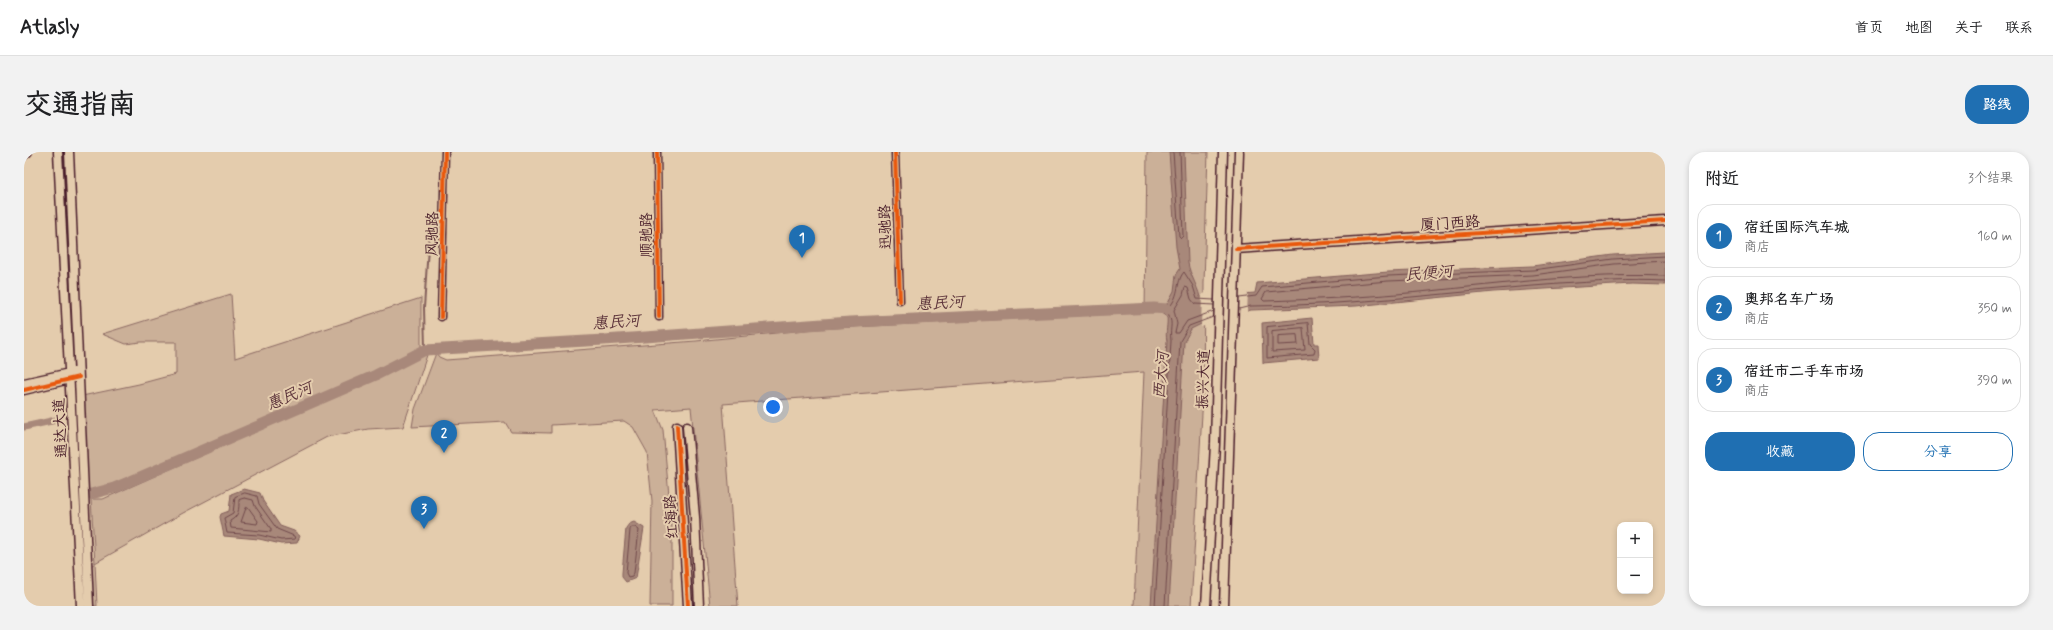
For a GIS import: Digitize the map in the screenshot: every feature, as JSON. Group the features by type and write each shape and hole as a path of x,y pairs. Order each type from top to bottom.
{"main road":[{"name":"通达大道","path":"58,152 81,606"},
{"name":"通达大道","path":"69,152 89,606"},
{"name":"振兴大道","path":"1206,606 1215,444 1223,152"},
{"name":"振兴大道","path":"1224,606 1236,281 1239,152"},
{"name":"厦门西路","path":"1236,249 1665,221"},
{"path":"24,383 79,374"},
{"path":"24,390 69,376"},
{"name":"红海路","path":"677,426 688,606"},
{"name":"红海路","path":"687,427 695,517 699,606"}],"street":[{"name":"风驰路","path":"441,317 445,152"},
{"name":"顺驰路","path":"657,152 659,318"},
{"name":"迅驰路","path":"895,152 900,301"}],"shaded area":[{"path":"1147,152 1208,152 1204,283 1203,396 1191,606 1134,606 1144,372 723,404 738,606 710,606 691,407 655,410 663,430 672,528 672,606 650,606 652,501 647,452 633,427 624,421 551,425 551,433 511,432 505,422 412,427 415,409 436,353 439,357 446,360 696,341 816,329 1145,312"},
{"path":"231,294 235,358 421,298 420,350 368,376 129,479 91,491 86,490 82,396 139,384 176,374 176,342 141,342 126,344 102,334"},
{"path":"428,352 403,427 368,429 327,437 183,513 95,563 91,499 103,499 327,400"},
{"path":"95,563 97,606 93,606 91,566"}],"water":[{"name":"民便河","path":"1169,152 1184,152 1188,263 1200,297 1255,293 1257,283 1388,272 1532,266 1613,255 1665,252 1665,285 1632,284 1493,292 1356,306 1251,310 1201,324 1191,329 1184,342 1169,606 1151,606 1167,341 1167,317 1154,308 1167,304 1174,291 1176,275 1180,269 1176,247"},
{"path":"1312,318 1314,344 1318,344 1319,358 1263,363 1262,323"},
{"path":"244,489 260,493 263,501 280,526 294,531 300,536 297,543 281,544 259,539 224,536 220,517 221,514 229,511 231,494"},
{"path":"634,522 644,528 636,578 626,582 622,577 622,573 626,528 629,524"}],"pier":[{"path":"1248,292 1247,313 1201,327 1202,294"}],"waterway":[{"path":"425,350 424,308 429,232"},
{"name":"惠民河","path":"91,494 114,488 133,480 376,375 425,350 604,340 850,322 1154,308 1167,309"},
{"path":"24,427 56,420"}],"cycle path":[{"path":"441,317 445,152"},
{"path":"657,152 659,317"},
{"path":"895,152 900,301"},
{"path":"1236,249 1665,221"},
{"path":"24,390 79,377"},
{"path":"677,426 688,606"}],"place":[{"name":"宿迁国际汽车城","path":"802,258"},
{"name":"奥邦名车广场","path":"444,453"},
{"name":"宿迁市二手车市场","path":"424,529"}],"water label":[{"name":"西大河","path":"1160,375"}]}
